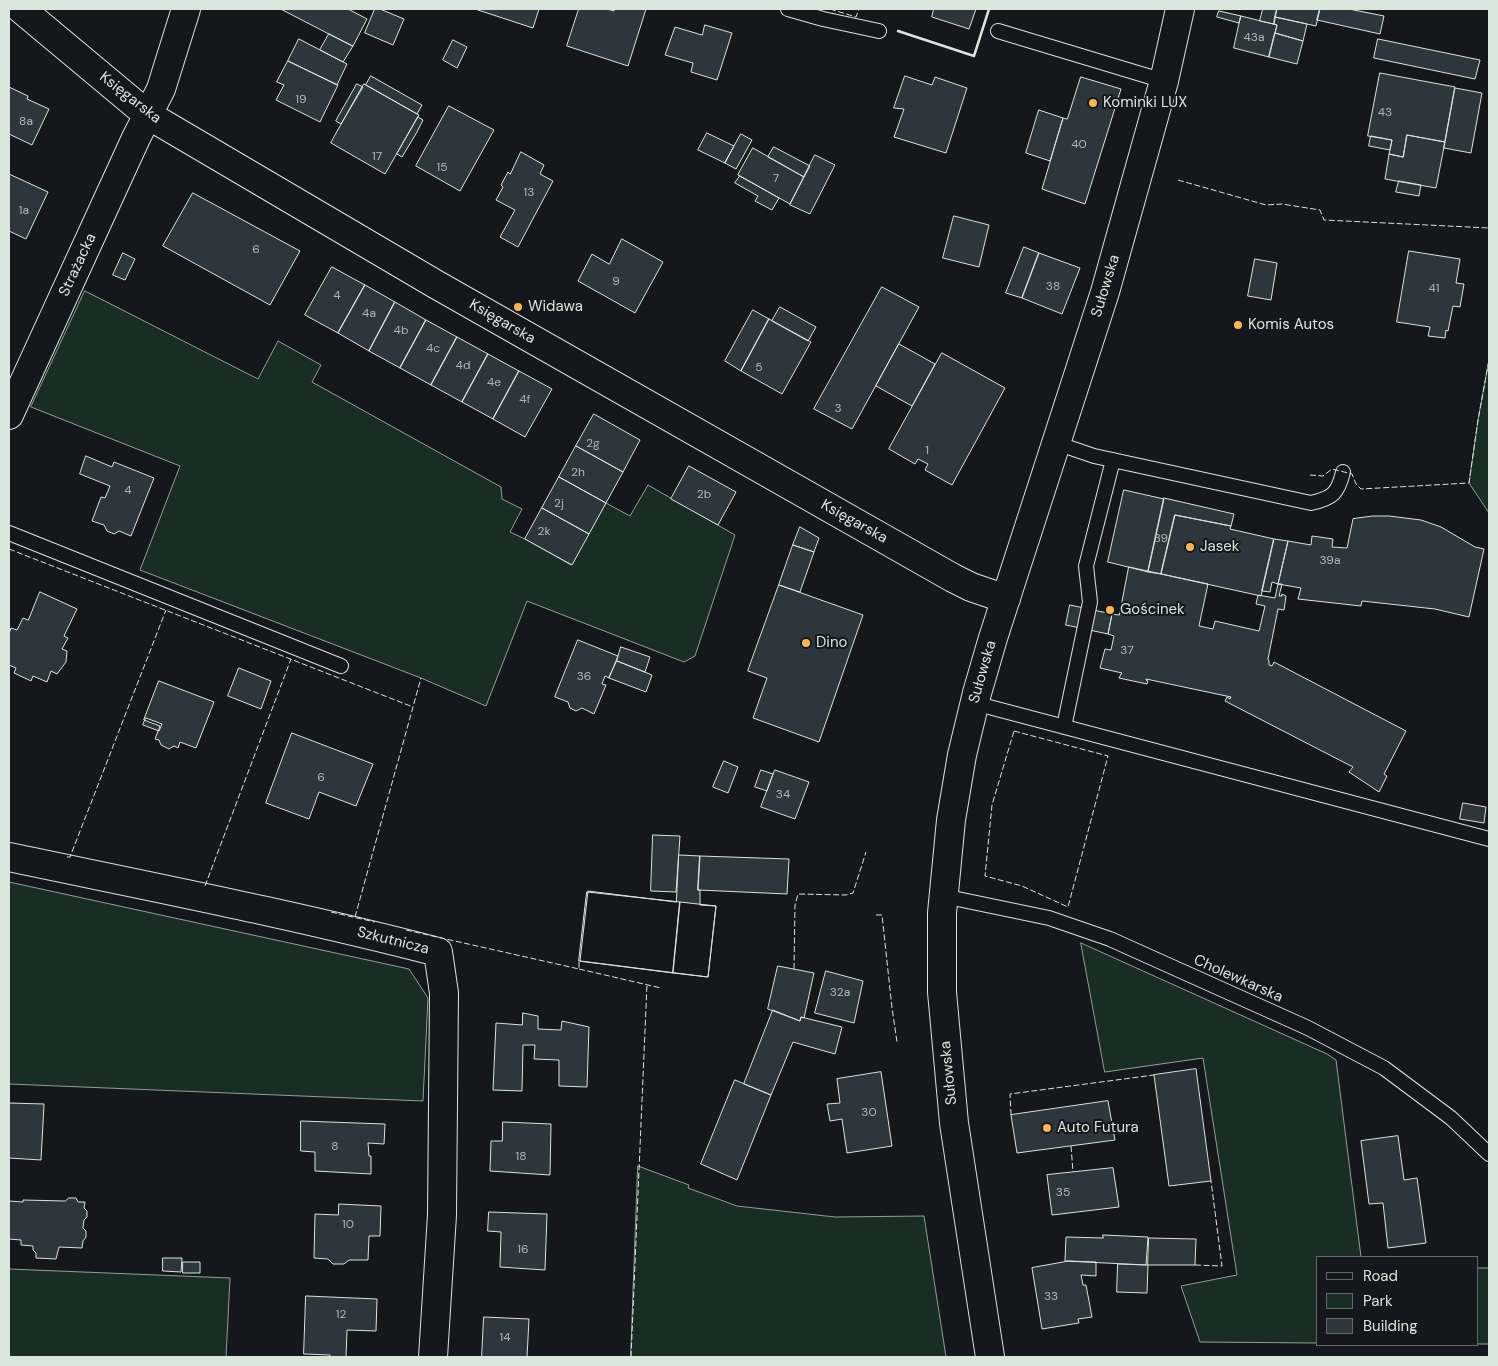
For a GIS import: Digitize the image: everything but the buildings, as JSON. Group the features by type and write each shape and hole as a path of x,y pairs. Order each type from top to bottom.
{"street":[{"name":"Księgarska","path":"21,9 148,115 438,285 953,578 1006,600"},
{"name":"Strażacka","path":"9,415 161,89 186,9"},
{"name":"Sułowska","path":"990,1357 954,1123 942,992 942,913 951,820 962,755 974,704 993,638 1105,292 1164,81 1180,9"},
{"name":"Szkutnicza","path":"9,857 223,902 390,939 438,952 444,993 442,1215 433,1357"}],"lane":[{"path":"788,9 878,31"},
{"path":"998,31 1164,81"},
{"path":"1056,443 1094,456 1312,503 1324,500 1334,494 1339,486 1343,472"},
{"path":"1064,727 1090,602 1086,566 1113,460"},
{"path":"9,533 340,666"},
{"path":"974,704 1489,839"},
{"name":"Cholewkarska","path":"943,896 1049,918 1110,939 1308,1028 1384,1068 1451,1118 1489,1154"}],"green space":[{"path":"85,291 258,379 278,341 321,365 312,382 501,487 502,499 522,509 510,532 571,565 606,503 630,516 648,485 735,535 695,656 684,662 527,601 486,706 421,678 140,570 180,466 31,407"},
{"path":"1489,360 1489,513 1469,483"},
{"path":"9,882 409,969 428,998 423,1101 9,1084"},
{"path":"1081,943 1327,1054 1336,1060 1361,1256 1316,1256 1316,1343 1200,1342 1181,1286 1237,1275 1203,1058 1105,1072"},
{"path":"638,1166 689,1185 688,1188 737,1206 835,1217 924,1216 946,1357 631,1357"},
{"path":"1478,1268 1489,1268 1489,1344 1478,1344"},
{"path":"9,1269 230,1278 226,1357 9,1357"}],"fence":[{"path":"830,9 856,17 859,9"},
{"path":"1178,180 1266,205 1282,204 1320,210 1324,220 1489,228"},
{"path":"1310,475 1323,476 1332,469 1352,474 1356,484 1361,489 1469,483 1489,360"},
{"path":"9,549 413,707"},
{"path":"67,857 70,857 166,610"},
{"path":"205,886 291,659"},
{"path":"355,917 421,678"},
{"path":"1014,731 1108,756 1068,907 1022,886 985,876 992,805 1014,731"},
{"path":"794,969 795,905 798,894 846,895 853,893 866,852"},
{"path":"331,912 375,922"},
{"path":"876,915 882,915 897,1042"},
{"path":"406,930 579,969 579,961"},
{"path":"579,969 661,988"},
{"path":"631,1357 647,984"},
{"path":"1011,1115 1010,1094 1154,1075"},
{"path":"1071,1146 1073,1172"},
{"path":"1195,1265 1222,1266 1211,1181"}],"wall":[{"path":"898,31 974,56 989,9"}],"place":[{"name":"Kominki LUX","path":"1093,103"},
{"name":"Widawa","path":"518,307"},
{"name":"Komis Autos","path":"1238,325"},
{"name":"Jasek","path":"1190,547"},
{"name":"Gościnek","path":"1110,610"},
{"name":"Dino","path":"806,643"},
{"name":"Auto Futura","path":"1047,1128"}]}
